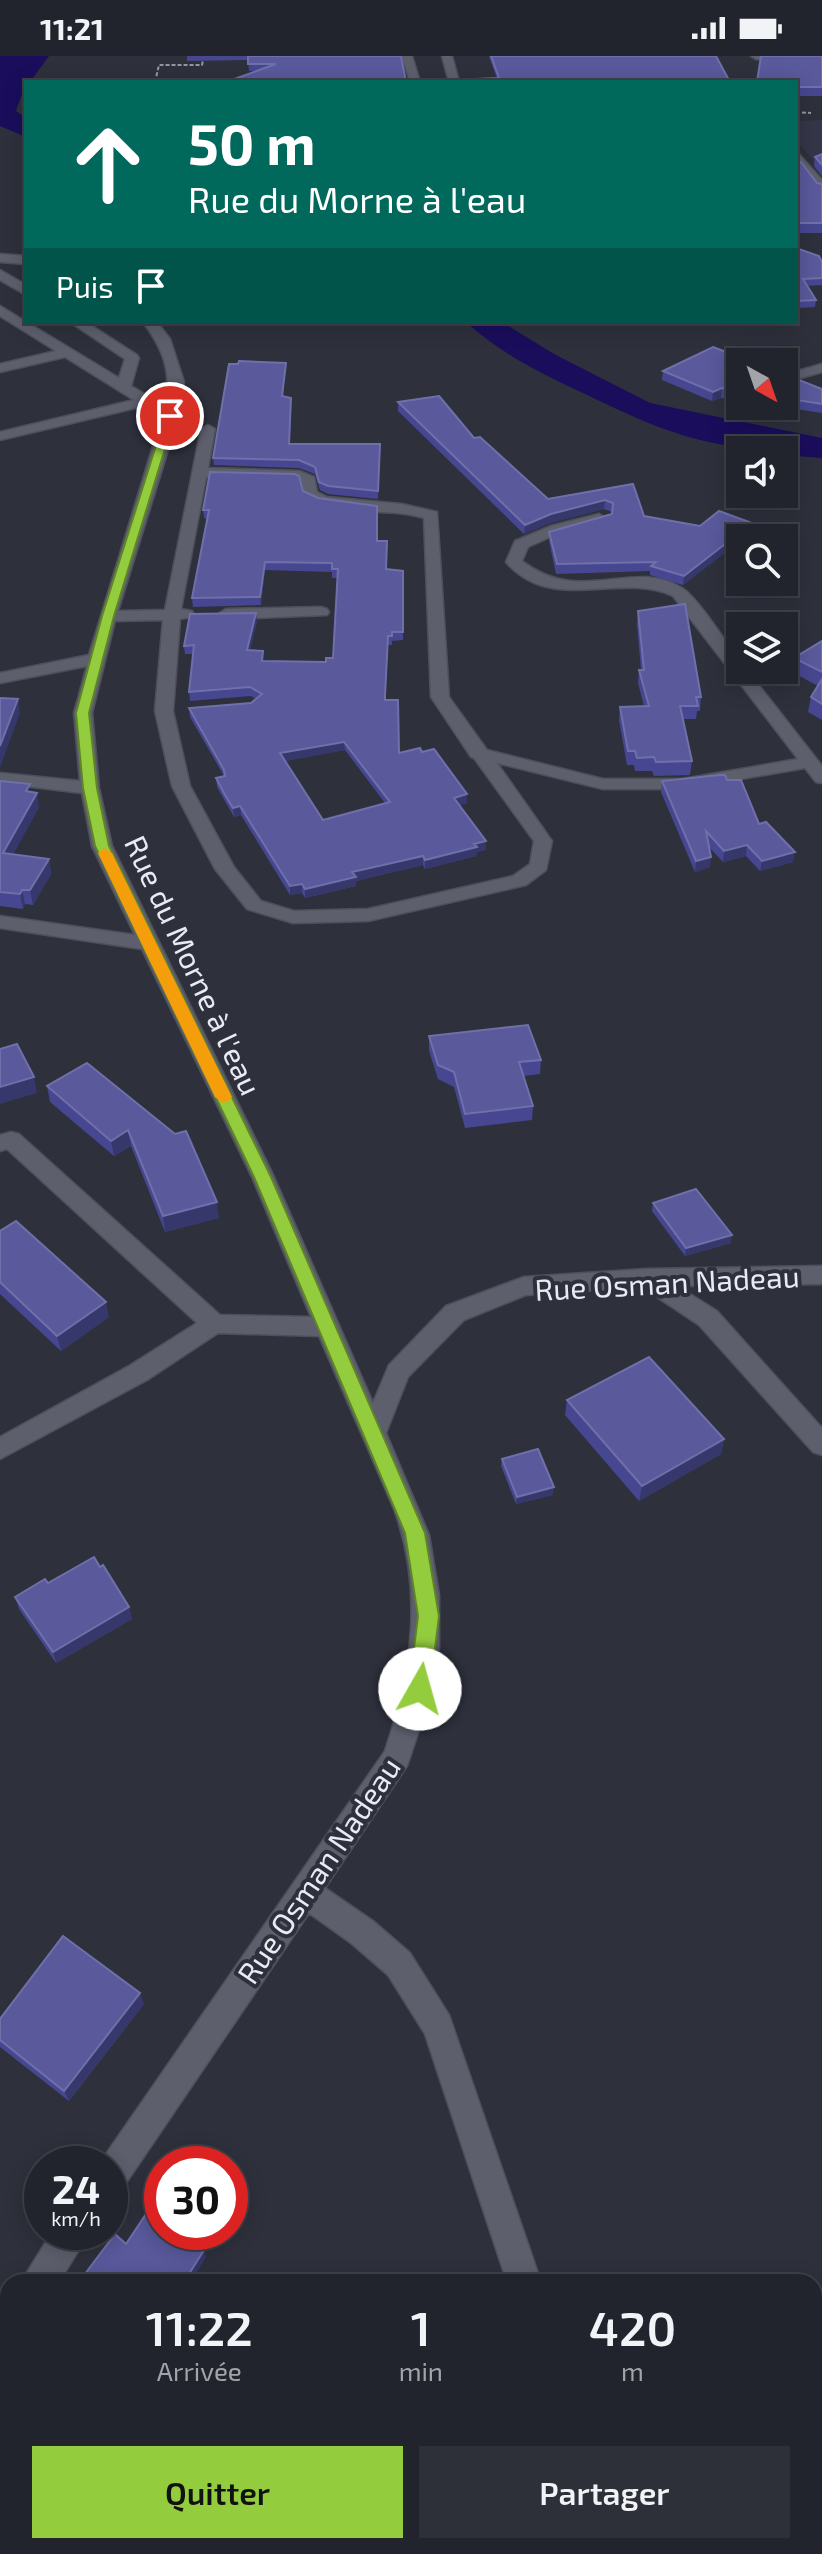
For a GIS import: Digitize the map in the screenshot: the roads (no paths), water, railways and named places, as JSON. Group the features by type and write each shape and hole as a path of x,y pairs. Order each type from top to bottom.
{"street":[{"path":"407,56 414,80"},
{"path":"447,56 453,80"},
{"path":"756,56 822,58"},
{"path":"798,157 822,188"},
{"path":"2,261 24,260"},
{"path":"0,274 24,290"},
{"path":"0,310 170,416"},
{"path":"80,324 132,358 124,387"},
{"name":"Rue du Morne à l'eau","path":"152,324 163,339 177,382 170,416 108,616 83,713 90,788 102,846 263,1177 373,1433"},
{"path":"0,368 67,352"},
{"path":"798,373 822,368"},
{"path":"0,436 146,401"},
{"path":"199,472 299,475 309,480 310,494 322,503 413,507 432,515 440,697 477,753 543,841 539,866 519,881 368,915 293,917 254,905 225,869 181,786 171,710 172,614 199,472 208,429"},
{"path":"605,517 556,529 521,544 514,562 530,577 546,584 575,589 652,583 679,593 822,778"},
{"path":"108,616 321,612"},
{"path":"0,678 97,659"},
{"path":"477,753 603,784 683,784 810,762"},
{"path":"0,778 90,788"},
{"path":"0,922 148,943"},
{"path":"0,1143 11,1140 214,1324"},
{"name":"Rue Osman Nadeau","path":"128,2151 397,1757 420,1689 429,1616 415,1533 373,1433 398,1372 455,1313 524,1286 646,1278 822,1275"},
{"path":"646,1278 708,1318 822,1445"},
{"path":"0,1449 138,1373 214,1324 326,1327"},
{"path":"305,1892 362,1932 399,1964 438,2026 521,2274"},
{"path":"44,2274 60,2250"}]}
